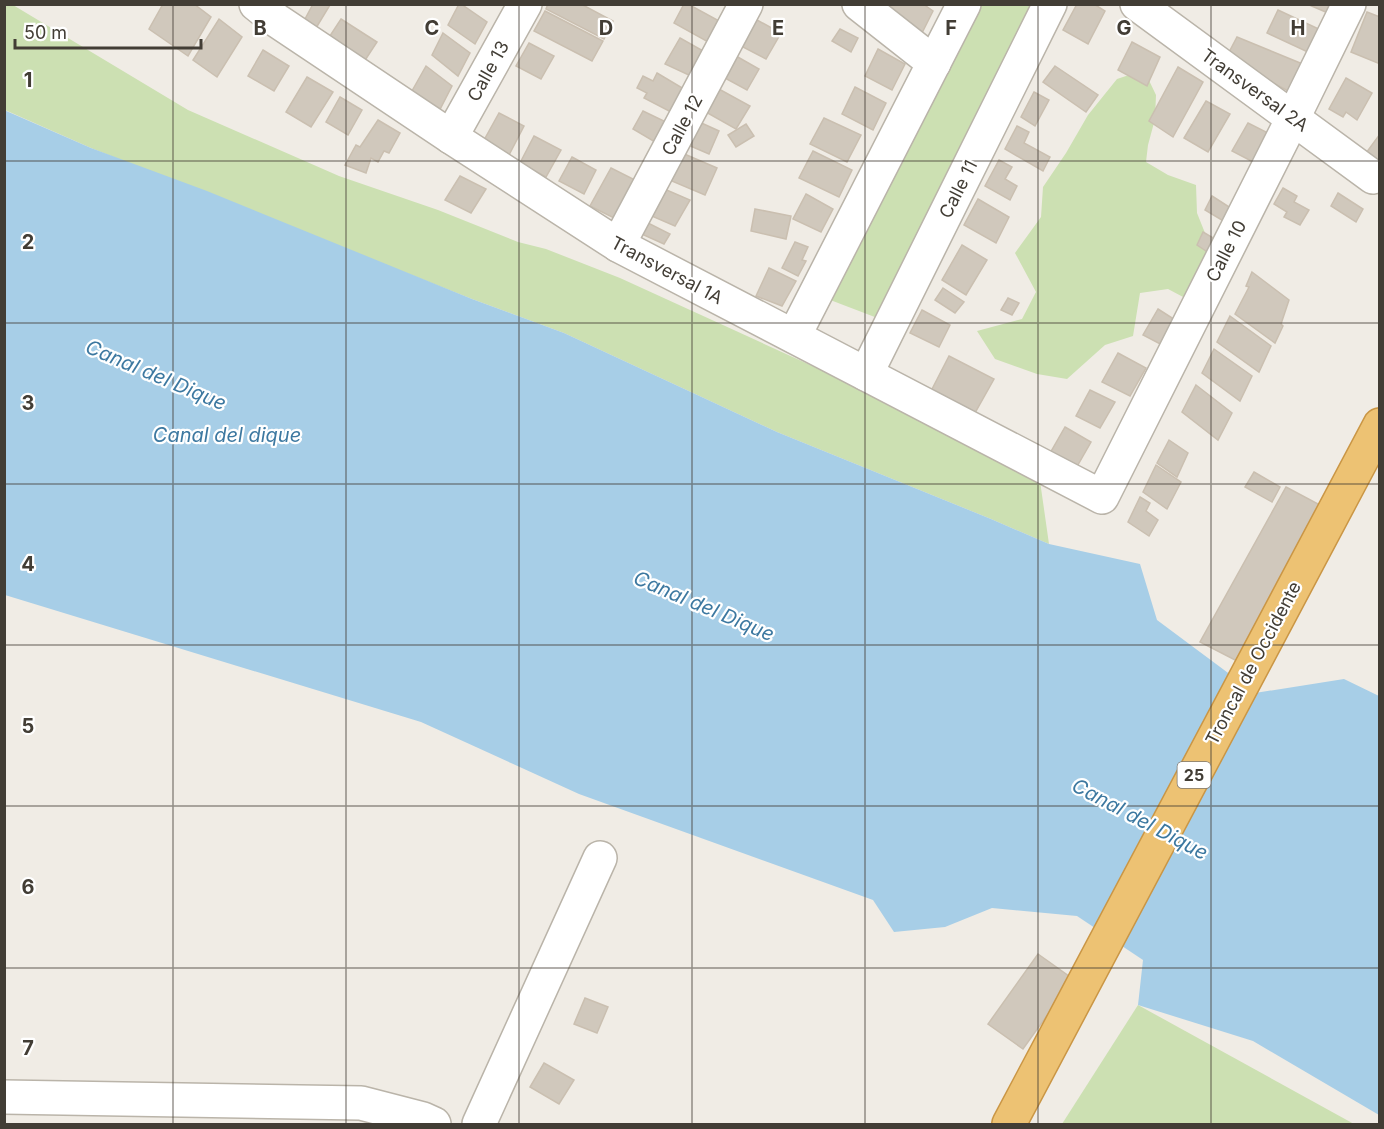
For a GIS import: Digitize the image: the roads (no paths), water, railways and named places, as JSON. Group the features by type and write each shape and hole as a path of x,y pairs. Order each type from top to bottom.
{"highway":[{"name":"Troncal de Occidente","path":"1009,1125 1380,425"}],"street":[{"name":"Calle 13","path":"451,137 525,4"},
{"name":"Calle 12","path":"618,244 746,4"},
{"path":"859,4 934,63"},
{"path":"794,336 964,4"},
{"name":"Calle 11","path":"866,374 1050,4"},
{"name":"Transversal 2A","path":"1137,4 1373,177"},
{"name":"Calle 10","path":"1102,497 1348,4"},
{"name":"Transversal 1A","path":"272,10 451,137 618,244 1102,497"},
{"path":"479,1125 600,858"},
{"path":"4,1097 361,1103 423,1119 434,1125"}],"water":[{"name":"Canal del dique","path":"4,110 91,148 207,191 472,299 564,333 777,432 1049,544 1140,564 1157,620 1255,693 1344,679 1379,696 1379,1115 1253,1041 1138,1005 1143,960 1077,916 992,908 945,927 894,932 873,900 579,794 421,722 5,595"}],"water label":[{"name":"Canal del Dique","path":"156,375"},
{"name":"Canal del Dique","path":"704,606"},
{"name":"Canal del Dique","path":"1140,819"}]}
